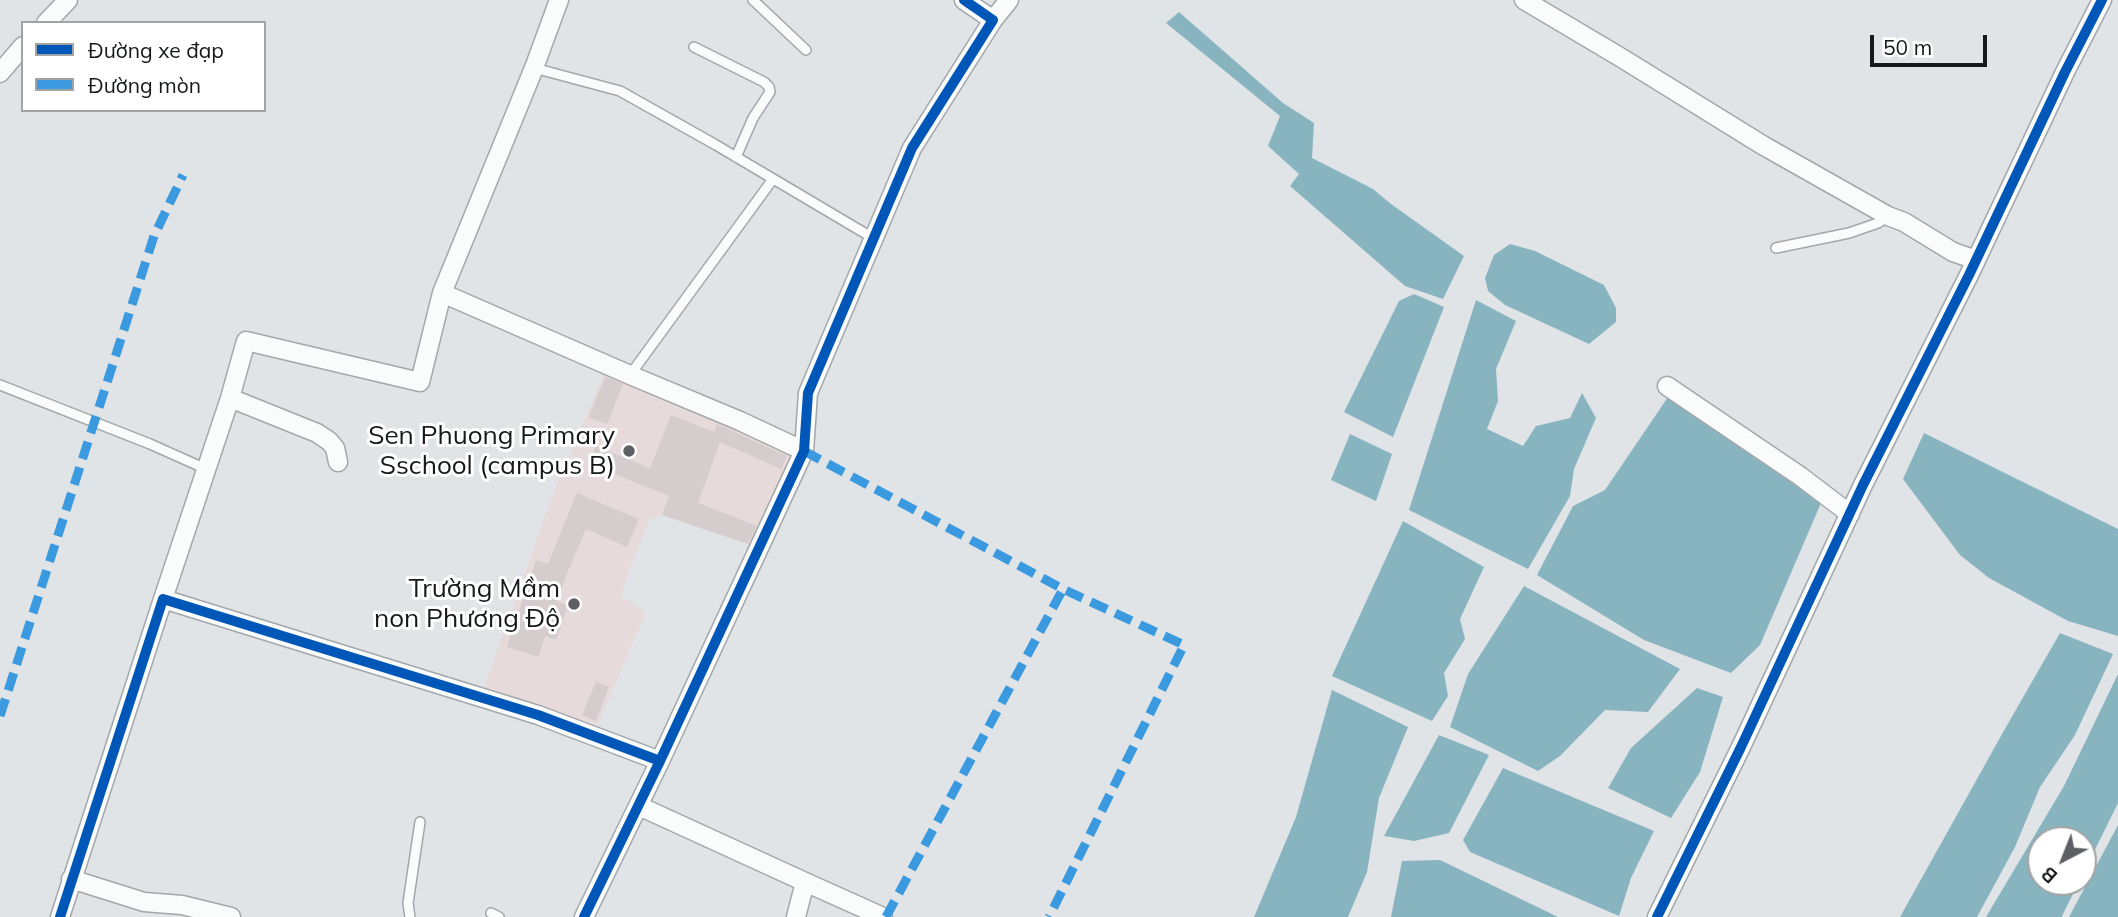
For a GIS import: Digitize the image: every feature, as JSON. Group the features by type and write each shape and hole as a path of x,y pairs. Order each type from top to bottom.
{"street":[{"path":"48,21 68,0"},
{"path":"60,917 230,398 246,341 420,382 442,293 559,0"},
{"path":"964,0 993,20"},
{"path":"586,916 804,451 808,393 912,148 993,20 1009,0"},
{"path":"1524,0 1764,146 1888,216 1904,222 1952,252 1976,260"},
{"path":"1657,917 1741,747 1899,411 1976,260 2102,0"},
{"path":"0,73 21,49"},
{"path":"442,293 804,451"},
{"path":"1667,386 1800,476 1850,514"},
{"path":"230,398 317,433 335,449 338,462"},
{"path":"163,598 538,715 660,761"},
{"path":"639,806 883,917"},
{"path":"71,879 144,902 182,905 230,917"},
{"path":"796,917 805,882"}],"lane":[{"path":"753,0 806,50"},
{"path":"694,47 769,87 769,92 752,118 736,157"},
{"path":"534,68 620,91 873,238"},
{"path":"630,376 773,178"},
{"path":"1776,248 1849,233 1878,223 1888,216"},
{"path":"0,385 139,439 206,469"},
{"path":"410,917 408,903 420,822"}],"shaded area":[{"path":"605,372 795,452 754,546 662,515 649,520 620,596 646,612 598,725 483,690 553,494"}],"water":[{"path":"1179,12 1283,103 1314,123 1312,158 1373,189 1464,256 1443,299 1405,286 1290,186 1299,174 1268,146 1280,116 1166,23"},
{"path":"1510,244 1535,251 1604,285 1616,308 1616,322 1589,344 1505,305 1488,291 1485,278 1494,255"},
{"path":"1414,294 1444,307 1393,437 1344,412 1399,301"},
{"path":"1476,300 1516,321 1496,369 1498,401 1487,429 1523,446 1536,426 1570,418 1582,393 1596,418 1574,469 1570,496 1528,569 1409,510"},
{"path":"1668,397 1821,503 1760,645 1731,673 1644,640 1537,575 1573,506 1605,490"},
{"path":"1924,433 2118,529 2118,636 2068,621 1989,578 1960,555 1903,479"},
{"path":"1350,434 1392,454 1376,501 1331,480"},
{"path":"1403,521 1484,567 1460,619 1465,639 1444,673 1448,696 1432,721 1332,676"},
{"path":"1524,586 1680,669 1648,712 1605,710 1560,756 1538,771 1450,727 1468,674"},
{"path":"2060,633 2113,654 2075,735 2040,787 2015,847 1977,917 1900,917 2006,727"},
{"path":"2118,674 2118,803 2097,846 2097,826 2040,826 2064,786"},
{"path":"1697,688 1723,697 1700,772 1671,818 1608,788 1631,748"},
{"path":"1332,690 1408,727 1379,798 1367,872 1348,917 1254,917 1296,817"},
{"path":"1439,735 1489,755 1449,833 1414,841 1384,836"},
{"path":"1503,768 1654,831 1631,878 1619,916 1470,852 1463,840"},
{"path":"2118,825 2118,917 2069,917 2080,896 2097,896 2097,864"},
{"path":"2027,848 2027,896 2072,896 2062,917 1986,917"},
{"path":"1440,860 1558,917 1391,917 1402,861"}],"building":[{"path":"605,377 623,384 607,424 589,417"},
{"path":"671,415 714,432 717,424 787,456 781,469 720,442 698,503 757,526 748,544 662,515 669,496 589,464 596,446 650,468"},
{"path":"577,493 639,519 627,547 586,529 557,602 568,605 556,640 545,636 538,657 507,647 536,560 548,564"},
{"path":"596,682 609,687 596,721 582,715"}],"marked path":[{"path":"0,716 154,236 183,175"},
{"path":"804,451 1063,589 1184,645 1049,917"},
{"path":"886,917 1063,589"}],"cycle path":[{"path":"584,917 660,761 804,451 808,393 912,148 993,20 964,0"},
{"path":"1657,917 1741,747 1863,485 1969,275 2102,0"},
{"path":"60,917 163,599 538,715 660,761"}],"place":[{"name":"Sen Phuong Primary Sschool (campus B)","path":"629,451"},
{"name":"Trường Mầm non Phương Độ","path":"574,604"}]}
